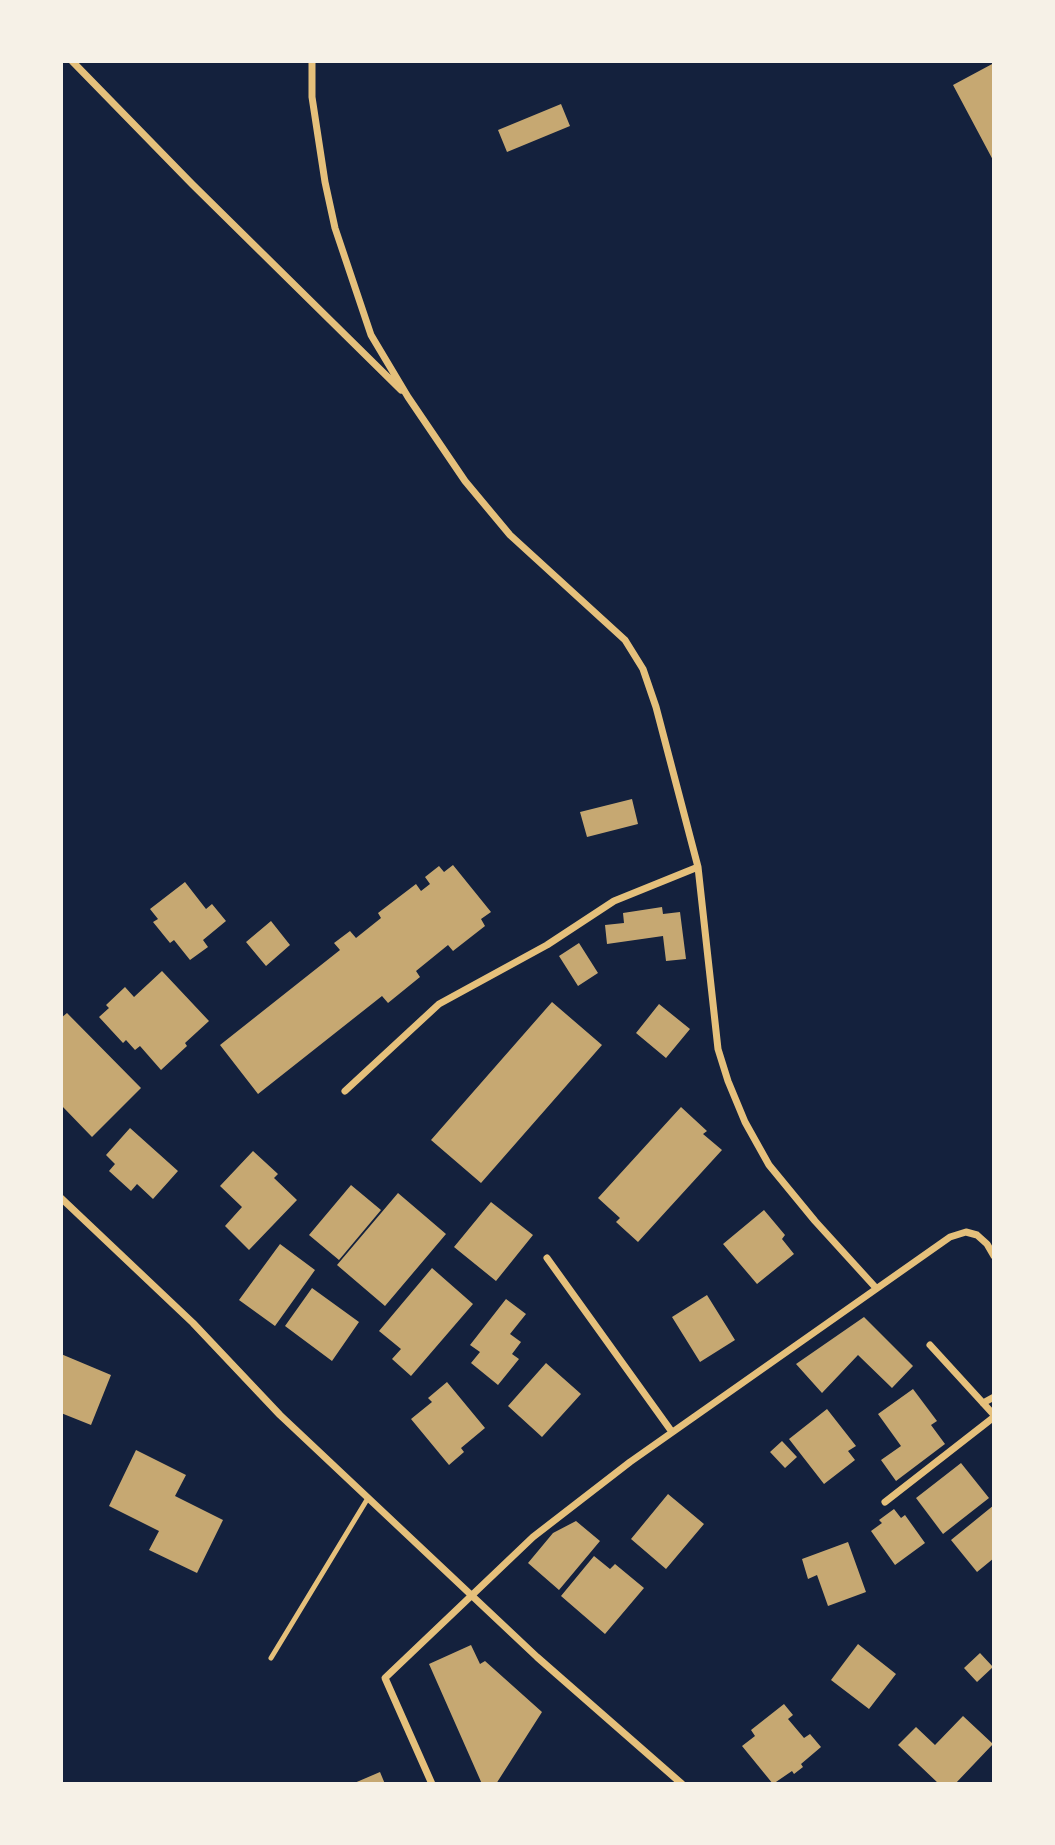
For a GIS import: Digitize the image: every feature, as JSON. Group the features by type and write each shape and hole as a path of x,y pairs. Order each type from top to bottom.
{"street":[{"path":"72,61 192,184 408,397"},
{"path":"312,61 312,97 325,182 335,228 371,335 408,397 465,481 510,534 601,615 625,640 643,669 656,707 698,867 718,1049 728,1081 745,1122 769,1165 815,1222 876,1288"},
{"path":"345,1091 439,1004 547,945 614,901 698,867"},
{"path":"61,1198 193,1323 280,1415 537,1657 682,1784"},
{"path":"432,1784 385,1678 533,1537 672,1432 950,1237 966,1232 977,1235 987,1244 994,1256"},
{"path":"547,1258 672,1432"},
{"path":"885,1502 994,1416 930,1345"},
{"path":"983,1403 994,1396"}],"lane":[{"path":"271,1658 368,1498"}],"building":[{"path":"994,63 994,162 953,85"},
{"path":"561,104 570,126 507,152 498,130"},
{"path":"632,799 638,824 587,837 580,812"},
{"path":"453,865 491,912 481,919 485,926 453,951 448,945 416,971 420,977 388,1003 382,996 258,1094 220,1045 340,950 334,943 350,931 356,938 381,918 378,913 416,884 421,891 430,884 425,877 439,866 444,872"},
{"path":"185,882 206,909 212,904 226,921 203,940 208,947 190,960 174,940 170,943 153,922 158,919 150,909"},
{"path":"662,907 663,914 680,912 686,959 666,961 663,936 607,944 605,925 624,923 623,913"},
{"path":"271,921 290,945 266,966 246,942"},
{"path":"579,943 598,973 578,986 559,956"},
{"path":"162,971 209,1021 161,1070 140,1046 135,1050 126,1040 123,1043 99,1017 109,1008 106,1005 125,987 134,997"},
{"path":"552,1002 602,1045 481,1183 431,1140"},
{"path":"659,1004 690,1029 666,1058 636,1033"},
{"path":"67,1013 141,1088 92,1137 61,1105 61,1018"},
{"path":"681,1107 707,1131 703,1134 722,1150 638,1242 616,1222 620,1218 598,1198"},
{"path":"130,1128 178,1171 153,1199 137,1184 131,1191 109,1171 115,1164 106,1155"},
{"path":"253,1151 278,1174 274,1178 297,1200 249,1250 225,1226 242,1207 220,1186"},
{"path":"351,1185 381,1210 339,1260 309,1235"},
{"path":"398,1193 446,1234 385,1306 337,1265"},
{"path":"491,1202 533,1235 496,1281 454,1247"},
{"path":"764,1210 785,1235 782,1239 794,1254 757,1284 723,1244"},
{"path":"280,1244 315,1270 275,1326 239,1300"},
{"path":"432,1268 473,1304 411,1376 392,1359 401,1349 379,1331"},
{"path":"312,1288 359,1322 332,1361 285,1326"},
{"path":"707,1295 735,1340 700,1362 672,1317"},
{"path":"506,1299 526,1314 510,1334 521,1342 512,1354 519,1359 498,1385 471,1363 480,1352 470,1345"},
{"path":"864,1317 913,1366 892,1388 858,1355 822,1393 796,1364"},
{"path":"61,1354 111,1375 91,1425 61,1413"},
{"path":"546,1363 581,1394 542,1437 508,1406"},
{"path":"447,1382 485,1428 461,1448 464,1452 449,1465 411,1419 432,1402 428,1398"},
{"path":"913,1389 937,1421 931,1425 945,1444 896,1481 881,1460 901,1446 878,1414"},
{"path":"827,1409 856,1446 848,1451 855,1460 824,1484 789,1439"},
{"path":"782,1441 797,1457 785,1468 770,1452"},
{"path":"136,1450 186,1475 175,1496 223,1520 197,1573 149,1550 159,1531 109,1506"},
{"path":"961,1463 989,1498 943,1534 916,1498"},
{"path":"668,1494 704,1524 666,1569 631,1539"},
{"path":"994,1505 994,1558 977,1572 951,1540"},
{"path":"894,1509 901,1518 905,1515 925,1543 895,1565 871,1531 882,1523 879,1520"},
{"path":"576,1521 600,1541 559,1590 528,1563 553,1533"},
{"path":"848,1542 866,1592 828,1606 817,1575 808,1579 802,1559"},
{"path":"594,1556 610,1569 615,1564 644,1588 605,1634 561,1596"},
{"path":"858,1644 896,1674 869,1709 831,1680"},
{"path":"471,1645 480,1664 485,1661 542,1712 496,1784 482,1784 429,1664"},
{"path":"980,1653 993,1667 977,1682 964,1668"},
{"path":"784,1704 793,1715 788,1719 804,1738 810,1734 821,1747 801,1764 803,1767 794,1774 792,1771 773,1784 742,1746 755,1736 751,1730"},
{"path":"963,1716 993,1744 955,1784 939,1784 898,1745 916,1727 935,1745"},
{"path":"380,1772 385,1784 352,1784"}]}
